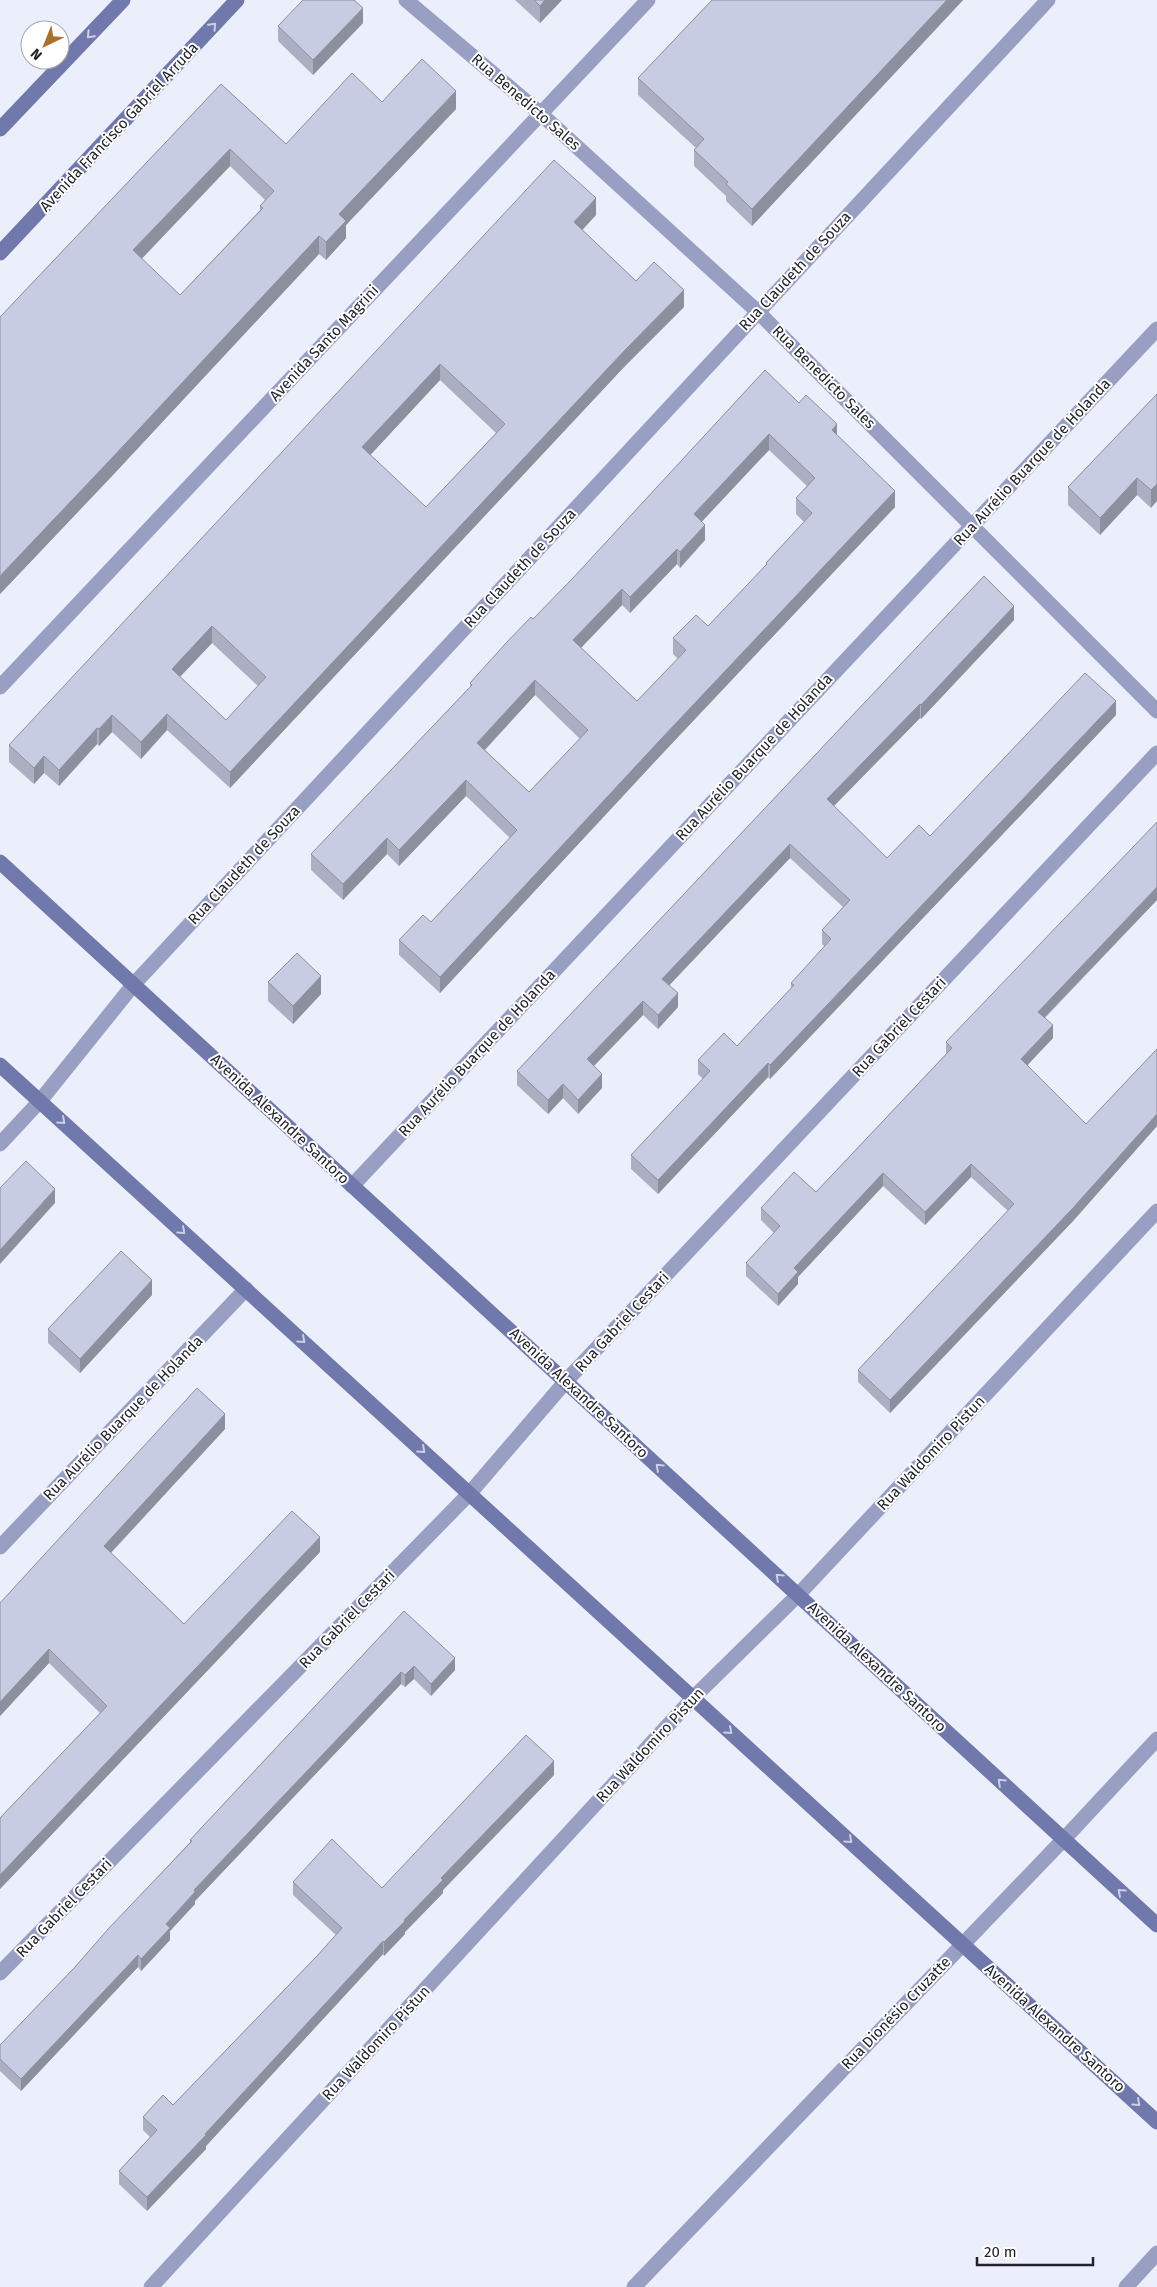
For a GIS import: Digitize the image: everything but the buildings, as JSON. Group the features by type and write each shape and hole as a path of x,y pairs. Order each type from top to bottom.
{"street":[{"path":"0,129 123,0"},
{"name":"Avenida Francisco Gabriel Arruda","path":"0,253 237,0"},
{"name":"Rua Benedicto Sales","path":"406,0 541,114 758,312 1157,711"},
{"name":"Avenida Santo Magrini","path":"0,687 648,0"},
{"name":"Rua Claudeth de Souza","path":"0,1144 40,1101 134,984 1048,0"},
{"name":"Rua Aurélio Buarque de Holanda","path":"352,1186 1157,329"},
{"name":"Rua Gabriel Cestari","path":"0,1973 470,1493 566,1382 1157,753"},
{"name":"Avenida Alexandre Santoro","path":"0,862 1157,1925"},
{"name":"Avenida Alexandre Santoro","path":"0,1065 1157,2122"},
{"name":"Rua Waldomiro Pistun","path":"151,2287 693,1698 798,1595 1157,1211"},
{"name":"Rua Aurélio Buarque de Holanda","path":"0,1547 246,1289"},
{"name":"Rua Dionésio Cruzatte","path":"634,2287 1064,1840 1157,1739"},
{"path":"1126,2287 1157,2252"}]}
